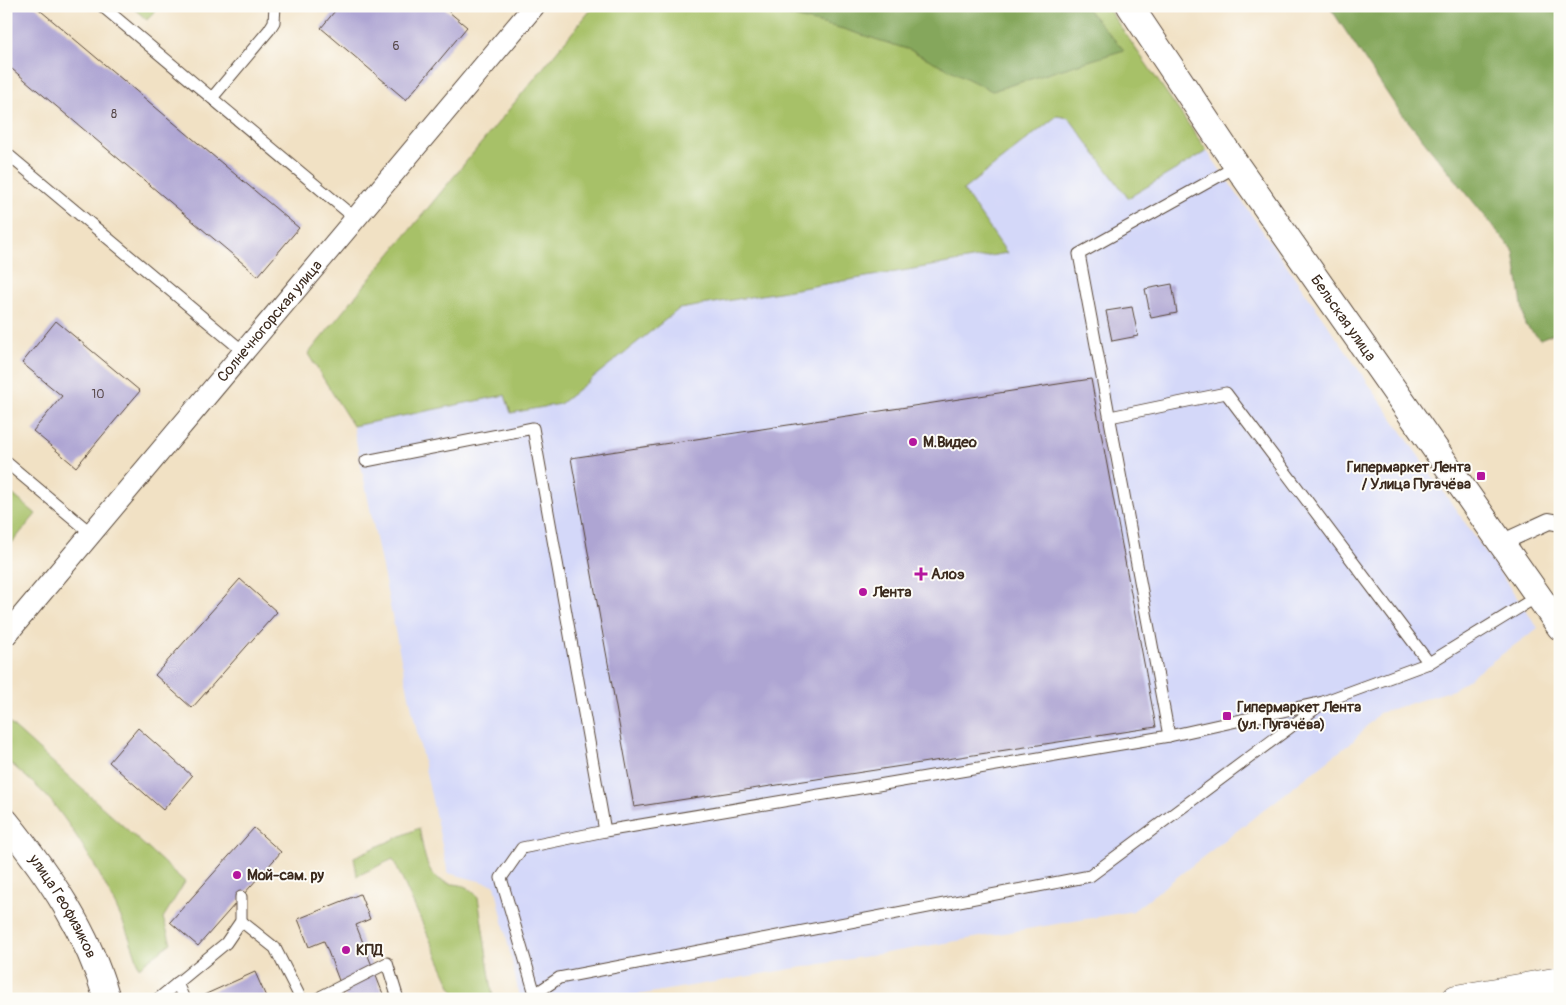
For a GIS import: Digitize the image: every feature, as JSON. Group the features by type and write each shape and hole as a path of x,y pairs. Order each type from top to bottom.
{"main road":[{"path":"1456,999 1560,981"}],"street":[{"name":"Солнечногорская улица","path":"6,635 534,6"},
{"name":"Бельская улица","path":"1130,6 1237,166 1560,627"},
{"path":"1501,543 1549,521 1560,523"},
{"name":"улица Геофизиков","path":"6,822 53,883 79,928 107,999"}],"lane":[{"path":"102,6 356,219"},
{"path":"212,98 269,30 274,22 275,6"},
{"path":"6,153 244,352"},
{"path":"1169,736 1079,254 1237,166"},
{"path":"1110,417 1226,394 1428,663"},
{"path":"366,461 533,428 605,831"},
{"path":"6,462 92,534"},
{"path":"1323,702 1090,876 559,978 535,996 501,878 522,848 605,831 1169,736 1323,702 1428,663 1538,596"},
{"path":"158,999 226,942 241,921 241,897"},
{"path":"241,921 275,948 301,999"},
{"path":"324,999 322,996 387,963 398,999"},
{"path":"177,983 184,999"}],"shaded area":[{"path":"1057,116 1069,118 1128,198 1207,151 1538,628 1453,690 1379,713 1353,741 1133,911 614,999 520,999 495,885 448,873 399,650 353,426 505,395 560,404 679,309 1007,253 963,190"}],"green space":[{"path":"131,6 159,6 147,20"},
{"path":"594,6 1106,6 1207,151 1128,198 1069,118 1057,116 963,190 1007,253 679,309 560,404 511,413 505,395 353,426 308,354"},
{"path":"750,6 1084,6 1124,50 992,91 910,50 843,29"},
{"path":"1329,6 1560,6 1560,331 1540,339 1525,325 1514,252 1395,105"},
{"path":"6,489 36,514 6,550"},
{"path":"6,720 185,882 163,918 171,943 139,967 116,906 82,845 47,796 6,759"},
{"path":"419,828 427,863 434,875 445,882 467,888 478,897 493,997 491,999 457,999 393,859 357,876 354,857"}],"building":[{"path":"6,6 35,6 299,228 258,276 6,64"},
{"path":"339,6 442,6 467,27 406,100 321,28"},
{"path":"1172,284 1177,313 1151,318 1145,289"},
{"path":"1132,307 1138,336 1112,341 1106,311"},
{"path":"56,321 140,391 76,467 33,431 62,396 22,363"},
{"name":"Лента","path":"1091,379 1156,727 634,807 571,458"},
{"path":"240,579 277,612 192,708 155,675"},
{"path":"138,728 192,776 163,810 109,762"},
{"name":"Мой-сам. ру","path":"254,828 281,852 198,946 170,922"},
{"path":"360,894 370,919 356,925 385,999 346,999 324,941 309,947 298,919"},
{"path":"255,972 267,999 206,999 204,995"}],"place":[{"name":"М.Видео","path":"913,442"},
{"name":"Гипермаркет Лента / Улица Пугачёва","path":"1481,476"},
{"name":"Алоэ","path":"921,574"},
{"name":"Лента","path":"863,592"},
{"name":"Гипермаркет Лента (ул. Пугачёва)","path":"1227,716"},
{"name":"Мой-сам. ру","path":"237,875"},
{"name":"КПД","path":"346,950"}]}
